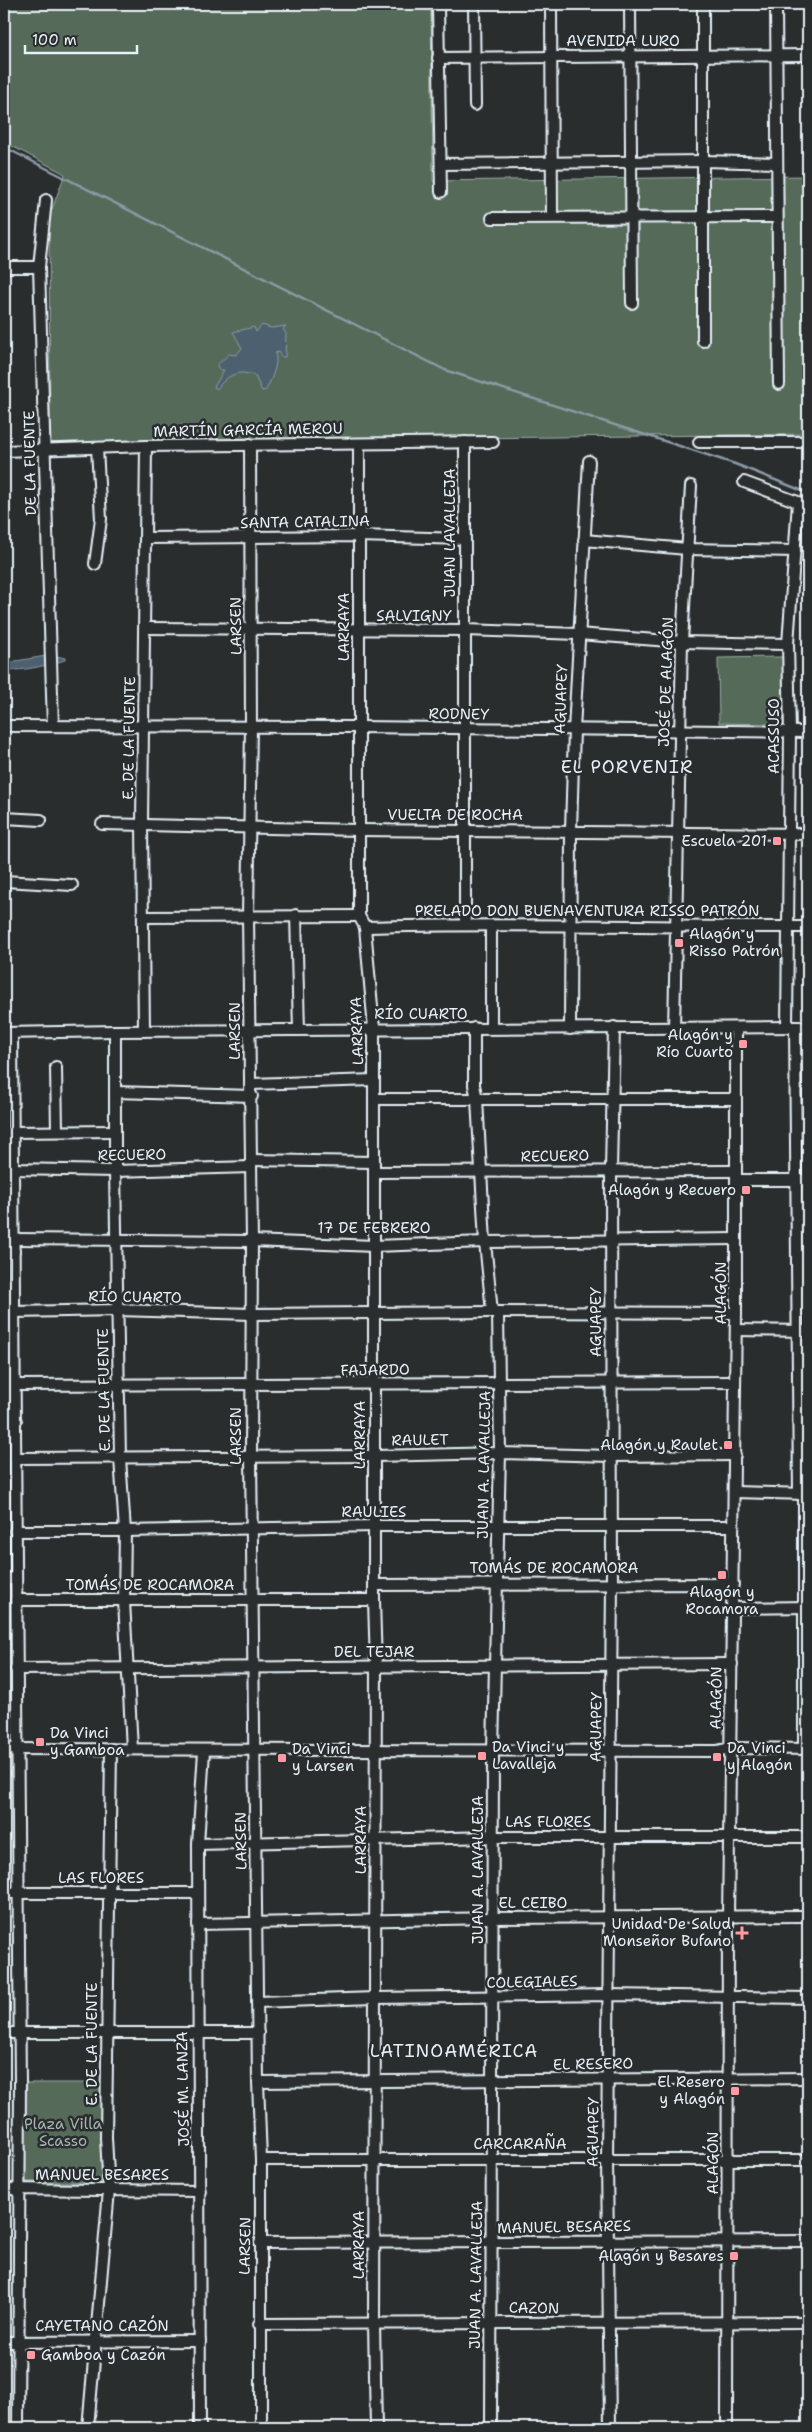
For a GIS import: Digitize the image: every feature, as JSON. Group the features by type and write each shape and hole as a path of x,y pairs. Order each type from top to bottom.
{"street":[{"path":"438,4 441,192"},
{"path":"474,4 475,105"},
{"path":"551,4 552,217"},
{"path":"630,4 632,303"},
{"path":"703,4 703,341"},
{"path":"776,4 779,384"},
{"name":"AVENIDA LURO","path":"438,58 808,55"},
{"path":"441,164 704,161 777,164"},
{"name":"DE LA FUENTE","path":"46,200 39,267 53,726"},
{"path":"492,218 777,216"},
{"path":"4,267 39,267"},
{"name":"JUAN LAVALLEJA","path":"465,442 465,924"},
{"name":"MARTÍN GARCÍA MEROU","path":"4,451 250,444 493,442"},
{"path":"699,442 808,442"},
{"name":"LARSEN","path":"250,444 251,727 248,916 252,1096 251,1457 258,2082 261,2160 259,2324 261,2428"},
{"name":"LARRAYA","path":"359,444 360,631 357,727 359,916 366,927 374,1029 374,1600 376,1666 374,2324 376,2428"},
{"name":"E. DE LA FUENTE","path":"144,1031 142,824 145,727 146,446"},
{"path":"95,564 101,519 97,448"},
{"name":"AGUAPEY","path":"570,1028 571,830 574,730 589,461"},
{"name":"ACASSUSO","path":"744,482 798,502 788,644 790,732 787,927 797,1180 797,1331 804,1494 806,1749"},
{"name":"JOSÉ DE ALAGÓN","path":"674,1029 674,928 682,642 691,486"},
{"name":"SANTA CATALINA","path":"146,538 358,536 465,539"},
{"path":"584,540 687,549 794,551"},
{"name":"SALVIGNY","path":"145,628 360,631 465,630 578,634 682,642 788,644"},
{"name":"RODNEY","path":"4,726 357,727 808,732"},
{"path":"4,818 41,820"},
{"name":"VUELTA DE ROCHA","path":"102,824 358,830 571,830 808,834"},
{"path":"4,880 72,885"},
{"path":"296,915 299,1030"},
{"path":"144,917 359,916"},
{"name":"PRELADO DON BUENAVENTURA RISSO PATRÓN","path":"366,927 465,924 491,926 674,928 808,926"},
{"path":"491,926 491,1028"},
{"name":"AGUAPEY","path":"610,2428 607,2324 612,1663 611,1170 614,1026"},
{"name":"RÍO CUARTO","path":"8,1034 115,1031 570,1028 614,1026 674,1029 808,1026"},
{"name":"JUAN A. LAVALLEJA","path":"474,1028 474,1085 478,1099 485,1242 495,1312 500,1383 494,1750 491,2428"},
{"name":"ALAGÓN","path":"727,2428 730,2077 728,1917 735,1492 736,1175 734,1099 736,1028"},
{"name":"E. DE LA FUENTE","path":"115,1031 114,1131 120,1458 124,1531 124,1601 132,1749"},
{"path":"8,1034 13,1132 14,1239 9,1250 14,1312 9,1344 16,1421 20,2342 18,2428"},
{"path":"56,1067 57,1131"},
{"path":"251,1084 374,1080"},
{"path":"115,1092 252,1096"},
{"path":"374,1099 734,1099"},
{"path":"13,1132 114,1131"},
{"name":"RECUERO","path":"13,1169 115,1171 251,1164 482,1172 611,1170 808,1180"},
{"name":"17 DE FEBRERO","path":"14,1239 116,1241 252,1240 374,1246 485,1242 735,1240"},
{"name":"RÍO CUARTO","path":"14,1312 118,1310 252,1314 736,1313"},
{"path":"736,1330 808,1331"},
{"name":"FAJARDO","path":"14,1385 735,1382"},
{"path":"4,1422 16,1421"},
{"name":"RAULET","path":"15,1458 375,1456 500,1453 611,1456 735,1455"},
{"path":"735,1492 804,1494"},
{"name":"RAULIES","path":"16,1530 124,1531 374,1526 734,1526"},
{"path":"4,1580 16,1578"},
{"name":"TOMÁS DE ROCAMORA","path":"374,1584 733,1584"},
{"name":"TOMÁS DE ROCAMORA","path":"16,1600 374,1600"},
{"path":"732,1608 806,1607"},
{"name":"DEL TEJAR","path":"16,1669 496,1666 612,1663 732,1664"},
{"path":"4,1749 717,1751 730,1748 806,1749"},
{"name":"E. DE LA FUENTE","path":"88,2428 109,2190 106,2138 111,1749"},
{"name":"JOSÉ M. LANZA","path":"200,2428 198,1844 204,1750"},
{"name":"LAS FLORES","path":"198,1844 256,1841 494,1837 808,1837"},
{"name":"LAS FLORES","path":"4,1893 198,1892"},
{"name":"EL CEIBO","path":"198,1924 493,1918 808,1916"},
{"name":"COLEGIALES","path":"257,2002 375,1998 493,1998 610,1995 808,1998"},
{"path":"4,2034 258,2033"},
{"name":"EL RESERO","path":"258,2082 730,2077 808,2078"},
{"name":"CARCARAÑA","path":"261,2160 375,2161 493,2158 808,2160"},
{"name":"MANUEL BESARES","path":"4,2189 200,2191"},
{"name":"MANUEL BESARES","path":"260,2243 808,2241"},
{"name":"CAZON","path":"259,2324 808,2322"},
{"name":"CAYETANO CAZÓN","path":"4,2342 200,2341"}],"green space":[{"path":"4,4 431,4 433,181 808,176 808,434 50,443 49,217 65,174 4,142"},
{"path":"783,657 782,724 719,723 718,658"},
{"name":"Plaza Villa Scasso","path":"25,2083 102,2083 102,2182 25,2182"}],"water":[{"path":"262,325 271,328 286,326 283,329 286,334 285,357 281,357 279,352 275,353 275,367 266,390 262,391 255,376 243,373 229,377 217,389 214,387 224,370 219,370 217,365 229,354 236,355 242,348 233,332 254,327 256,332"},
{"path":"52,655 65,658 65,660 25,669 9,670 4,668 4,663"}],"waterway":[{"path":"4,147 445,370 735,464 808,493"}],"place":[{"name":"Escuela 201","path":"777,841"},
{"name":"Alagón y Risso Patrón","path":"679,943"},
{"name":"Alagón y Río Cuarto","path":"743,1044"},
{"name":"Alagón y Recuero","path":"746,1190"},
{"name":"Alagón y Raulet","path":"728,1445"},
{"name":"Alagón y Rocamora","path":"722,1575"},
{"name":"Da Vinci y Gamboa","path":"40,1742"},
{"name":"Da Vinci y Lavalleja","path":"482,1756"},
{"name":"Da Vinci y Alagón","path":"717,1757"},
{"name":"Da Vinci y Larsen","path":"282,1758"},
{"name":"Unidad De Salud Monseñor Bufano","path":"742,1933"},
{"name":"El Resero y Alagón","path":"735,2091"},
{"name":"Alagón y Besares","path":"734,2256"},
{"name":"Gamboa y Cazón","path":"31,2355"}],"district":[{"name":"EL PORVENIR","path":"627,767"},
{"name":"LATINOAMÉRICA","path":"454,2051"}]}
